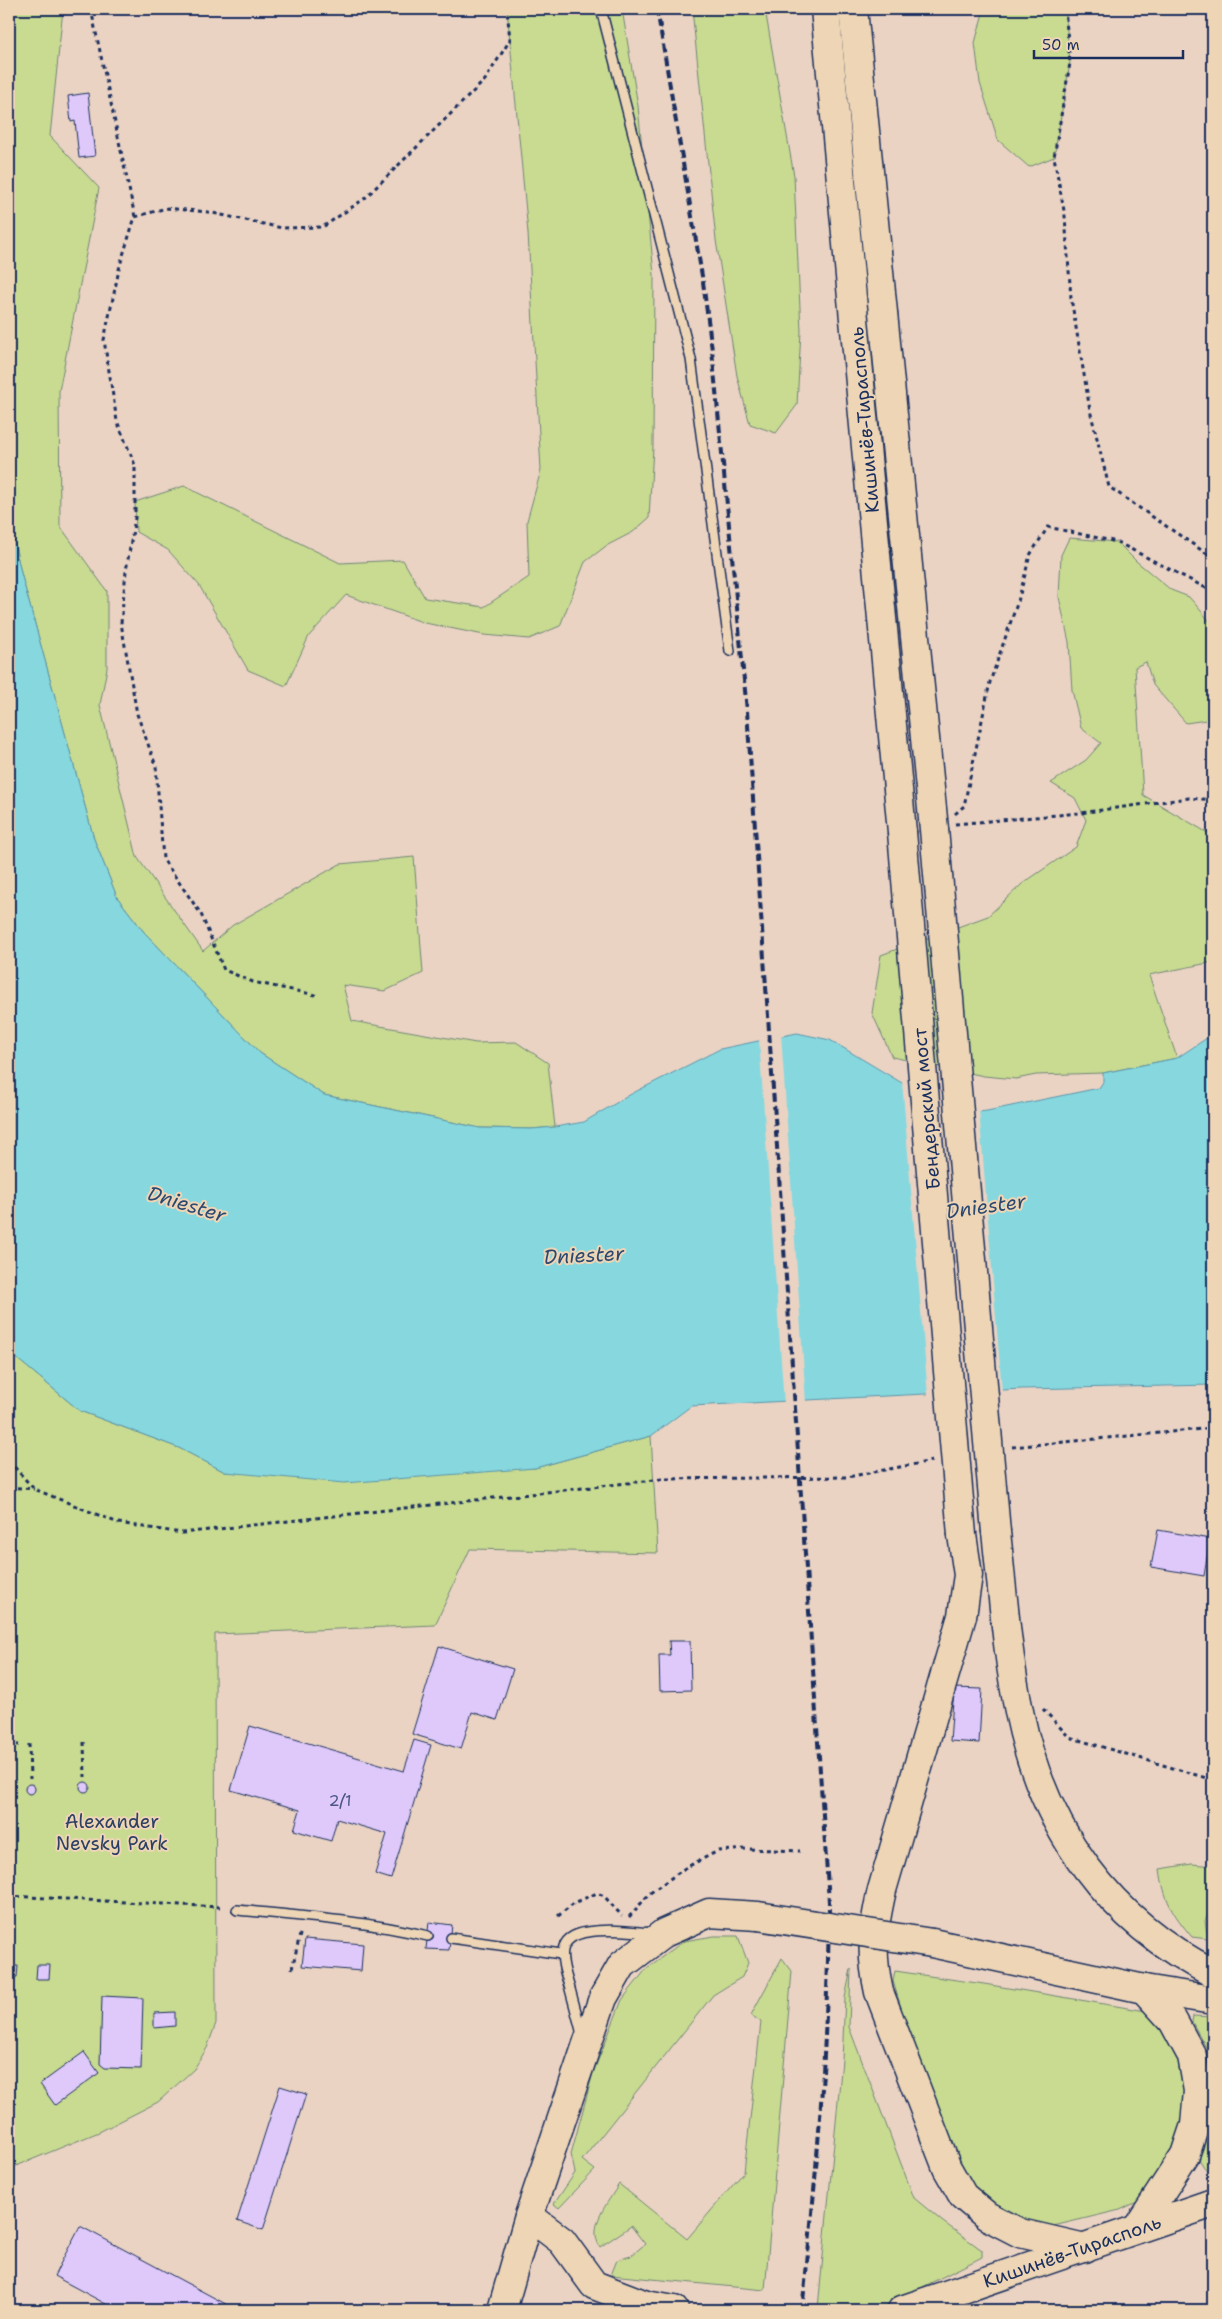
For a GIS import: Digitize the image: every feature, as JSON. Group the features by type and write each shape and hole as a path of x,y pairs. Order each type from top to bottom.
{"main road":[{"name":"Кишинёв-Тирасполь","path":"825,9 902,832"},
{"name":"Кишинёв-Тирасполь","path":"853,9 922,687 939,827"},
{"name":"Бендерский мост","path":"939,827 996,1532 1020,1718 1049,1805 1085,1867 1107,1894 1165,1946 1213,1973"},
{"name":"Бендерский мост","path":"902,832 962,1535 968,1575 962,1616 882,1890 873,1928 873,1966 879,1992 947,2168 963,2196 981,2213 1012,2230 1085,2248"},
{"path":"502,2310 529,2216 603,1998 622,1965 664,1933 709,1913 758,1916 932,1943 1144,1989 1213,2000"},
{"path":"1138,2227 1185,2155 1195,2125 1198,2090 1192,2056 1173,2021 1144,1989"},
{"name":"Кишинёв-Тирасполь","path":"902,2310 1085,2248 1138,2227 1213,2203"},
{"path":"529,2216 562,2241 594,2285 634,2308 674,2310"}],"lane":[{"path":"601,9 690,359 730,651"},
{"path":"237,1910 304,1916 401,1930 428,1936"},
{"path":"586,2047 562,1966 561,1954 566,1942 576,1934 589,1931 664,1933"},
{"path":"451,1938 561,1954"}],"path":[{"path":"91,9 135,217 120,265 104,340 117,421 135,465 135,518 126,571 122,623 137,714 156,766 163,859 201,914 224,970 252,982 316,995"},
{"path":"135,217 166,208 208,212 282,228 323,227 364,199 485,80 510,40 507,9"},
{"path":"1065,9 1070,63 1054,157 1065,216 1074,316 1090,410 1109,487 1213,558"},
{"path":"939,827 964,806 990,682 1019,598 1030,556 1048,527 1117,542 1206,588 1213,594"},
{"path":"939,827 1080,813 1189,798 1213,800"},
{"path":"1007,1447 1213,1428"},
{"path":"9,1487 34,1489 118,1523 182,1534 663,1479 847,1477 941,1460"},
{"path":"9,1461 34,1489"},
{"path":"1041,1708 1069,1736 1213,1780"},
{"path":"84,1742 85,1777"},
{"path":"9,1744 19,1744"},
{"path":"29,1744 30,1779"},
{"path":"558,1916 574,1902 597,1893 604,1896 626,1920 650,1893 685,1868 718,1851 747,1848 800,1851"},
{"path":"9,1896 220,1907"},
{"path":"292,1969 304,1916"}],"green space":[{"path":"9,9 63,9 50,136 99,188 59,391 60,526 107,591 107,668 100,705 137,857 203,951 233,925 340,864 414,857 423,973 385,991 343,985 352,1021 476,1043 516,1042 548,1063 555,1127 531,1129 480,1128 324,1095 260,1053 144,932 117,897 94,839 21,573 9,518 9,369 12,319 9,249"},
{"path":"507,9 622,9 638,106 654,275 653,447 649,518 633,532 606,546 585,562 560,626 529,639 484,635 425,623 346,595 309,636 286,686 248,670 199,585 168,550 136,532 135,502 184,486 340,563 403,560 425,598 484,607 529,577 527,521 541,470 528,233"},
{"path":"692,9 765,9 794,176 801,331 797,405 776,433 750,424 737,376 716,240"},
{"path":"984,9 1065,9 1070,63 1054,157 1029,167 998,140 980,83 975,43"},
{"path":"1069,538 1117,542 1136,561 1171,590 1189,597 1213,625 1213,719 1186,723 1153,685 1146,662 1135,667 1143,795 1213,836 1213,962 1149,975 1177,1058 1103,1073 1036,1075 1016,1079 984,1076 892,1057 872,1013 881,955 988,916 1022,884 1076,847 1086,820 1075,798 1051,783 1086,760 1101,743 1081,728 1072,690 1069,642 1059,597 1061,555"},
{"name":"Alexander Nevsky Park","path":"9,1352 80,1411 179,1448 225,1472 535,1468 651,1436 658,1553 470,1549 435,1625 215,1634 216,2023 207,2048 194,2069 158,2102 99,2132 9,2169"},
{"path":"1192,1864 1213,1866 1213,1903 1205,1921 1208,1939 1192,1937 1170,1906 1162,1880 1160,1869"},
{"path":"714,1936 738,1936 748,1963 742,1977 713,1995 582,2160 595,2170 559,2208 554,2204 575,2173 571,2154 593,2073 622,2000 647,1968 684,1941"},
{"path":"782,1958 792,1971 765,2290 611,2275 617,2260 631,2256 645,2244 631,2226 600,2247 596,2231 597,2223 619,2184 687,2239 744,2172 761,2022 751,2015"},
{"path":"851,1969 849,2027 914,2198 982,2250 982,2257 877,2310 818,2308 842,2060 845,1998"},
{"path":"895,1971 1146,2011 1156,2018 1180,2052 1189,2105 1166,2168 1137,2202 1120,2210 1045,2228 1005,2216 975,2196 913,2048 893,1981"},
{"path":"1193,2016 1213,2017 1213,2074 1212,2058 1192,2022"},
{"path":"1213,2091 1213,2175 1209,2175 1199,2159 1207,2138"}],"water":[{"path":"9,249 12,319 9,369"},
{"name":"Dniester","path":"9,518 21,573 94,839 117,897 144,932 260,1053 324,1095 480,1128 531,1129 584,1122 633,1093 720,1049 797,1033 830,1040 902,1083 967,1113 987,1111 1099,1088 1103,1082 1103,1073 1177,1058 1213,1034 1213,1385 1022,1389 691,1406 651,1436 535,1468 344,1483 225,1472 179,1448 80,1411 9,1352"}],"pier":[{"path":"781,1034 806,1403 784,1404 759,1039"},
{"path":"902,1081 967,1110 979,1109 1002,1392 928,1396"}],"building":[{"path":"88,93 95,156 79,158 75,121 71,122 68,96"},
{"path":"1158,1530 1210,1539 1204,1576 1151,1567"},
{"path":"669,1641 690,1641 691,1690 660,1691 659,1655 670,1655"},
{"path":"439,1646 513,1669 497,1720 472,1712 461,1749 412,1734"},
{"path":"954,1688 982,1689 979,1743 950,1741"},
{"path":"250,1726 404,1771 414,1740 431,1745 391,1879 375,1874 387,1834 337,1819 331,1841 294,1830 300,1810 231,1790"},
{"path":"85,1782 90,1787 85,1792 80,1787"},
{"path":"30,1784 35,1789 30,1794 25,1789"},
{"path":"429,1922 452,1925 449,1950 426,1949"},
{"path":"305,1939 363,1944 361,1971 302,1966"},
{"path":"37,1965 50,1965 49,1979 36,1979"},
{"path":"9,1966 18,1966 17,1977 9,1977"},
{"path":"102,1996 143,1998 141,2069 105,2068 100,2064"},
{"path":"175,2012 175,2026 154,2028 154,2013"},
{"path":"84,2052 99,2073 55,2105 40,2084"},
{"path":"280,2086 306,2094 263,2230 237,2221"},
{"path":"80,2226 237,2310 117,2310 54,2276"}],"railway":[{"path":"657,9 703,282 712,350 747,711 829,1902 821,2106 802,2310"}]}
